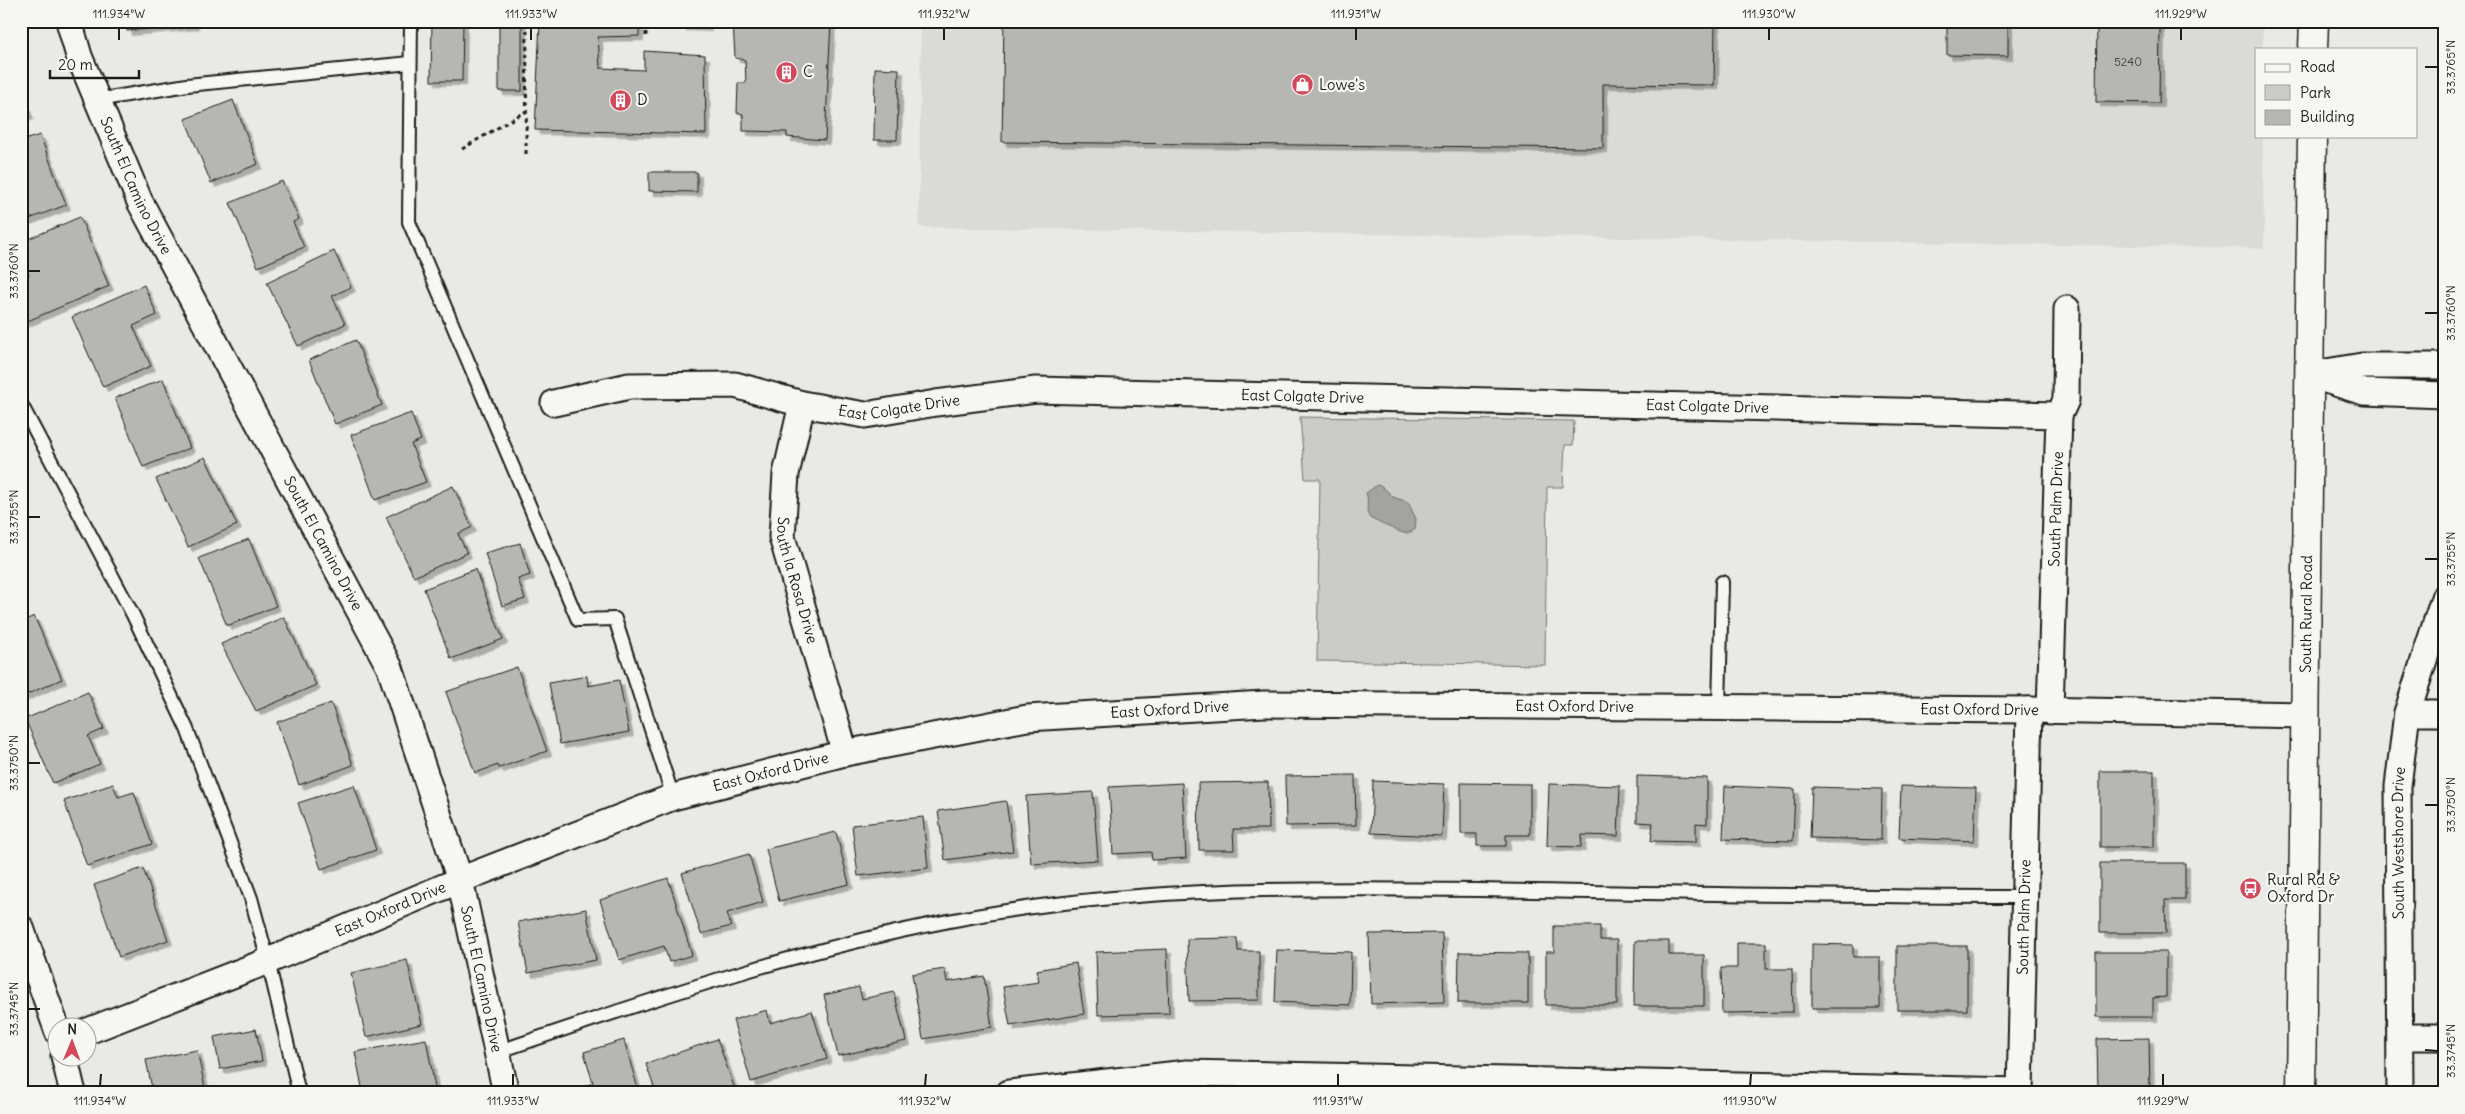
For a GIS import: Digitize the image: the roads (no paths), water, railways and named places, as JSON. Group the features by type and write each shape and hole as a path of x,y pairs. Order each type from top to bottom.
{"main road":[{"path":"2313,48 2314,21"},
{"name":"South Rural Road","path":"2301,1093 2312,138"}],"street":[{"name":"South El Camino Drive","path":"69,21 79,56 140,202 390,668 460,880 506,1093"},
{"name":"South Palm Drive","path":"2020,1092 2025,897 2059,415 2066,400 2067,309"},
{"path":"2310,375 2362,366 2444,366"},
{"path":"2310,375 2364,392 2444,395"},
{"name":"East Colgate Drive","path":"554,403 629,386 735,385 802,404 865,415 936,402 1036,390 2059,415"},
{"name":"South la Rosa Drive","path":"802,404 786,474 782,537 845,754"},
{"name":"South Westshore Drive","path":"2400,1093 2398,786 2407,713 2444,598"},
{"name":"East Oxford Drive","path":"98,1027 268,961 460,880 673,797 845,754 1027,718 1254,705 2039,710 2306,715"},
{"path":"2407,713 2444,713"},
{"path":"21,928 52,1016"},
{"path":"2401,1037 2444,1037"},
{"path":"66,1066 73,1093"},
{"path":"1009,1093 1187,1073 2020,1092"}],"lane":[{"path":"411,21 409,222 578,620 616,619 673,797"},
{"path":"97,100 187,85 410,64"},
{"path":"21,404 132,615 187,729 251,898 299,1093"},
{"path":"1720,708 1722,582"},
{"path":"497,1052 724,977 851,942 978,915 1104,899 1253,889 2025,897"}],"place":[{"name":"C","path":"787,72"},
{"name":"Lowe's","path":"1303,85"},
{"name":"D","path":"621,100"},
{"name":"Rural Rd & Oxford Dr","path":"2251,889"}]}
